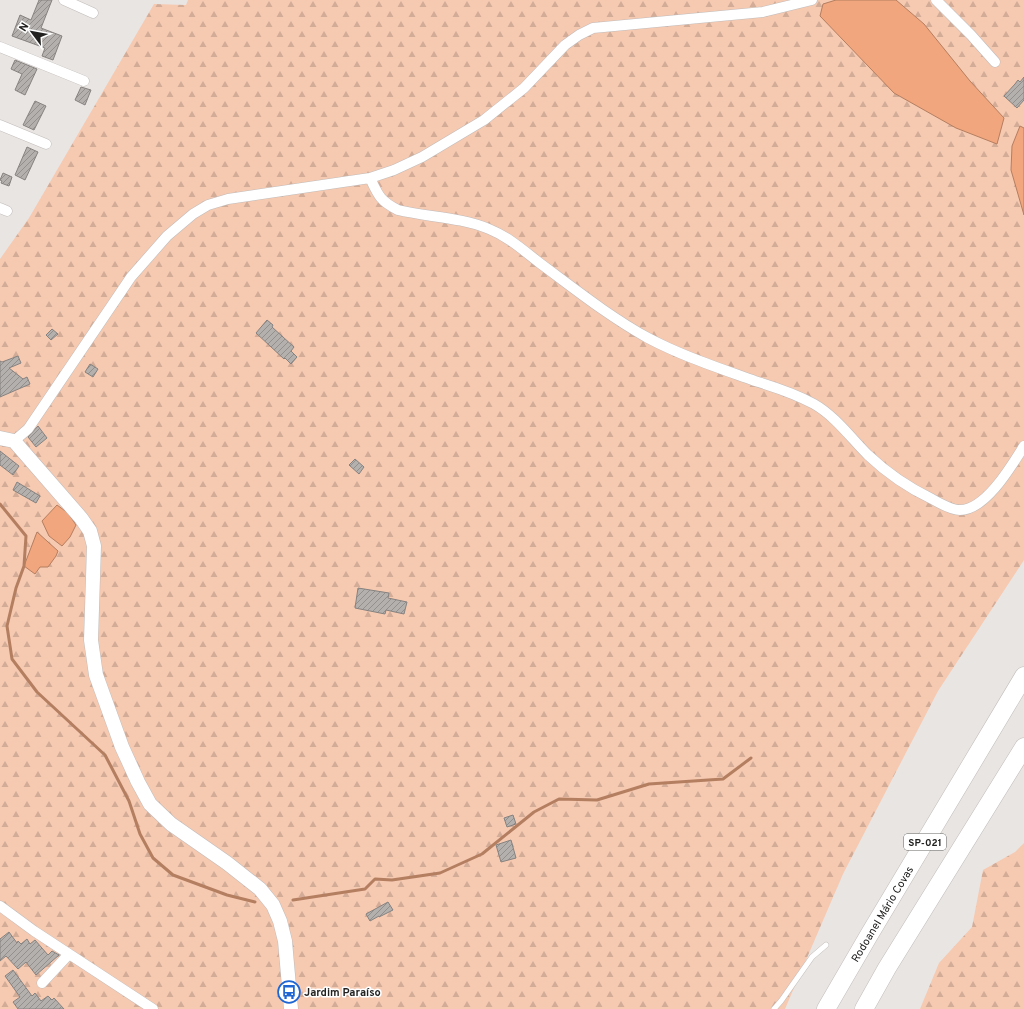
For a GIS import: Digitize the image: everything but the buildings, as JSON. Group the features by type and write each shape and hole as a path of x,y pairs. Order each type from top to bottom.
{"highway":[{"name":"Rodoanel Mário Covas","path":"826,1009 1024,676"},
{"name":"SP-021","path":"864,1009 891,962 1024,747"}],"main road":[{"path":"0,438 14,442 81,518 90,531 94,554 91,640 96,675 113,725 138,782 150,804 170,824 260,889 273,905 280,921 285,941 291,1009"}],"street":[{"path":"64,0 93,13"},
{"path":"14,442 28,429 131,277 167,236 193,214 208,205 228,198 370,178 394,170 422,157 484,120 524,88 565,45 579,35 593,28 763,12 812,0"},
{"path":"936,0 966,29 995,62"},
{"path":"0,47 84,80"},
{"path":"0,125 46,144"},
{"path":"370,178 381,199 388,205 398,210 488,228 509,239 605,311 649,338 695,360 794,394 816,405 893,476 939,503 959,510 970,508 987,496 995,488 1024,446"},
{"path":"2,910 153,1009"},
{"path":"42,983 69,954"}],"lane":[{"path":"774,1009 812,957 826,945"}],"green space":[{"path":"188,0 1024,0 1024,560 938,691 843,874 785,1009 0,1009 0,259 29,218 154,4 186,5"},
{"path":"1024,843 1024,1009 920,1009 939,963 972,927 983,870 1015,852"}],"shaded area":[{"path":"836,0 896,0 924,24 970,81 1004,118 997,144 956,128 894,93 820,16 823,4"},
{"path":"1020,126 1024,128 1024,215 1011,170 1012,146"},
{"path":"57,505 68,513 76,525 70,537 62,546 49,536 42,521"},
{"path":"37,532 58,551 48,567 40,567 35,574 24,566"}],"waterway":[{"path":"0,504 26,536 24,566 16,588 7,626 12,659 37,692 105,755 129,801 140,834 153,858 173,875 227,895 255,902"},
{"path":"293,900 365,889 375,879 392,880 440,873 482,854 534,812 559,799 597,800 649,784 723,779 751,758"}],"place":[{"name":"Jardim Paraíso","path":"289,992"}]}
